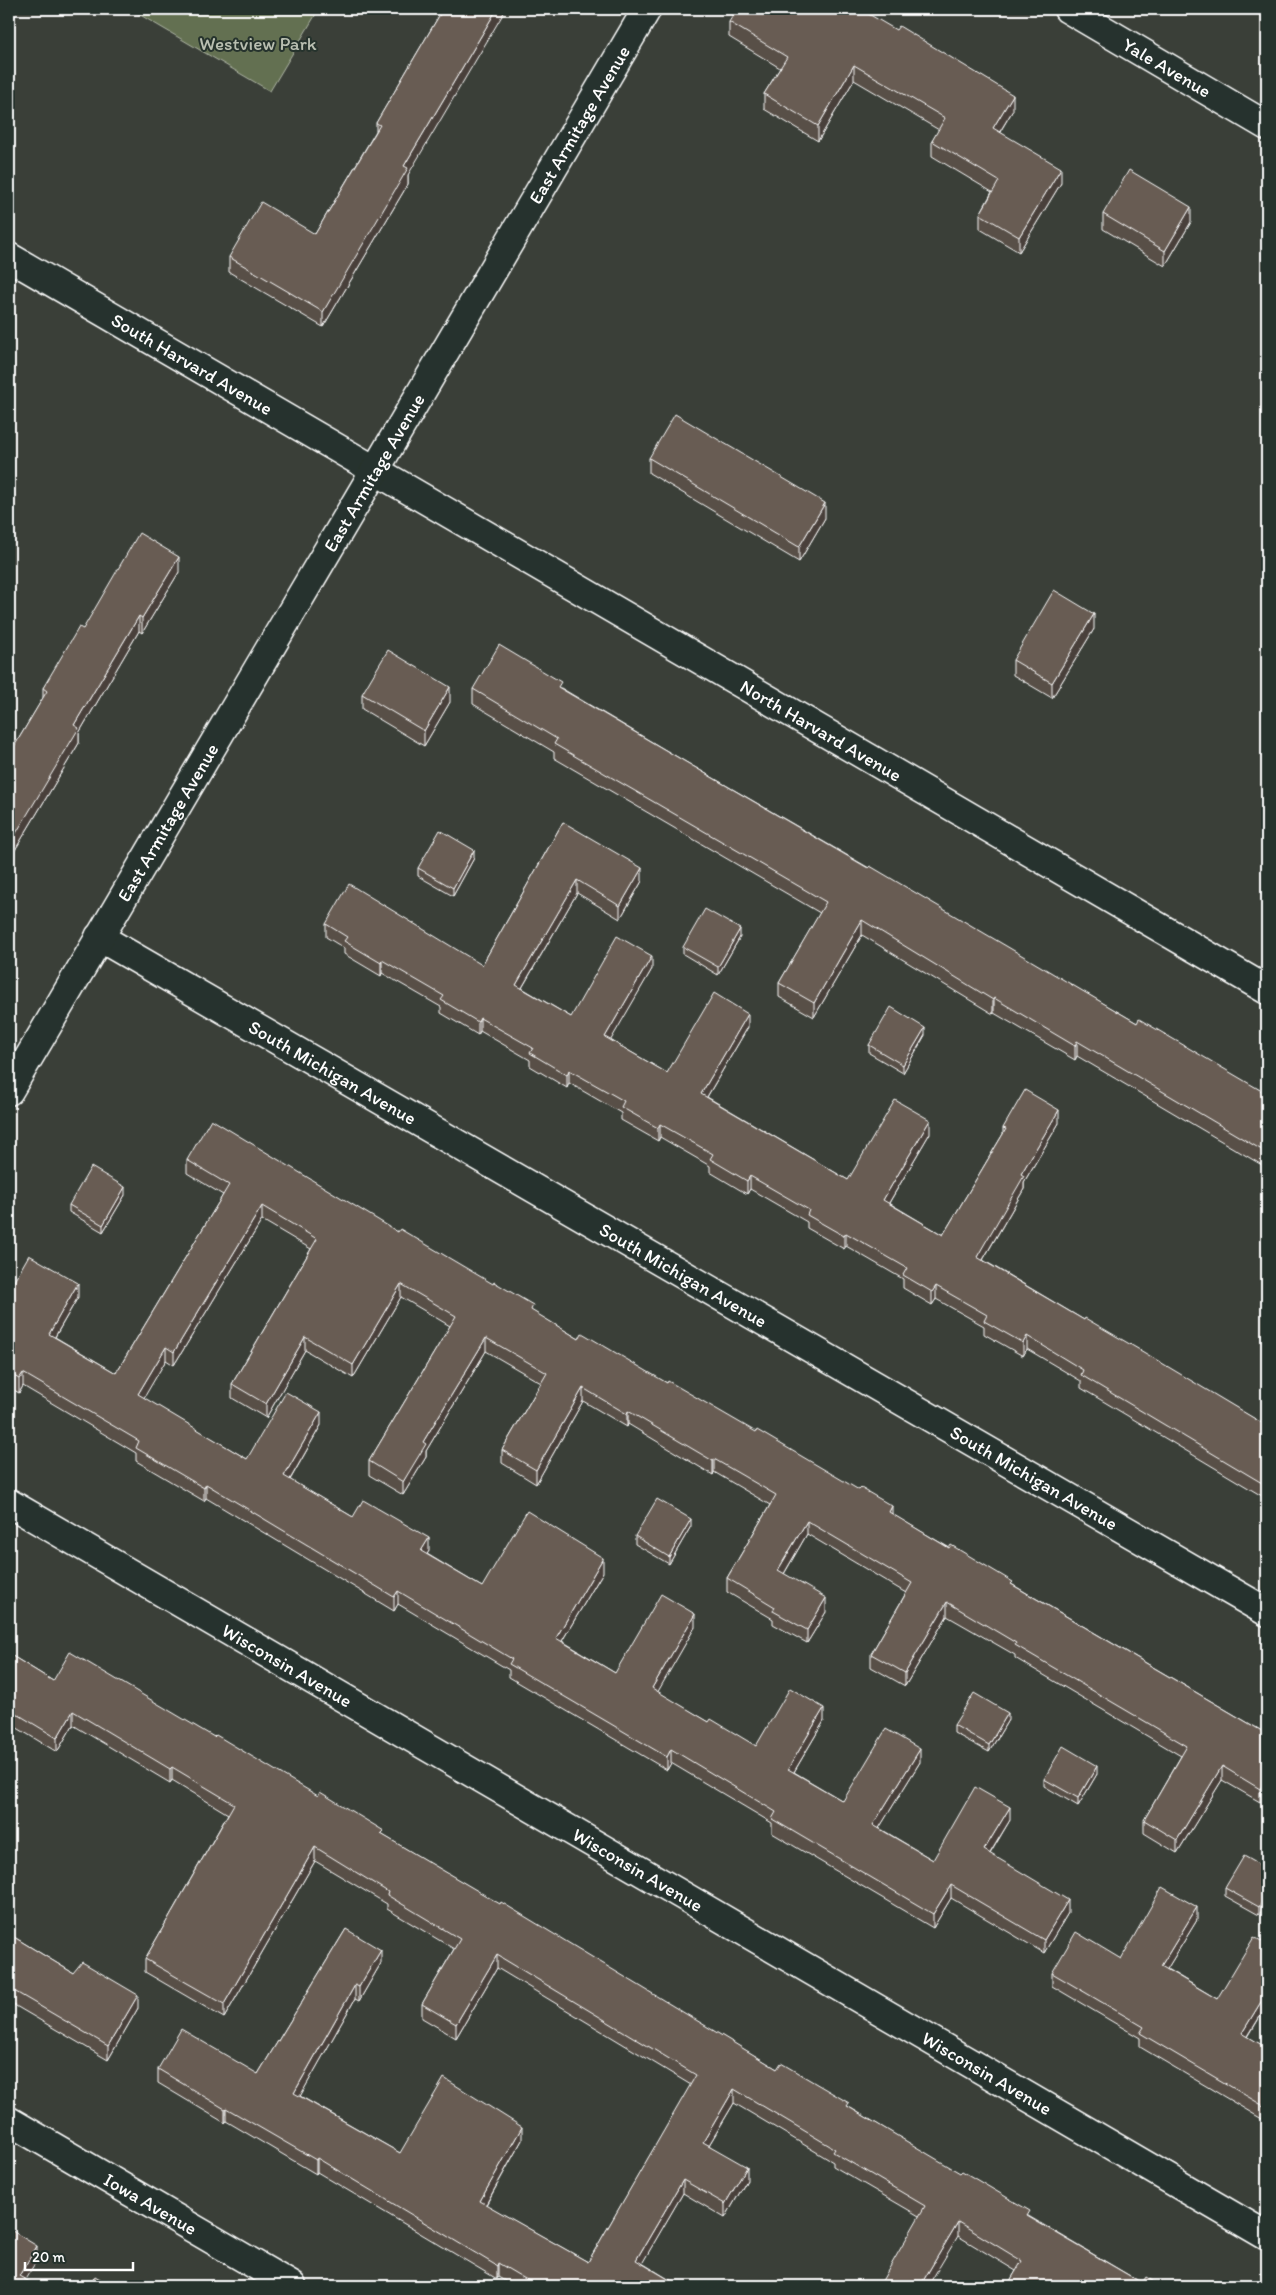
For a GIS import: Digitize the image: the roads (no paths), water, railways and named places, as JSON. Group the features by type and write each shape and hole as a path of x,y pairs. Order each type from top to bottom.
{"street":[{"name":"East Armitage Avenue","path":"9,1091 647,9"},
{"name":"Yale Avenue","path":"1068,9 1267,126"},
{"name":"South Harvard Avenue","path":"9,257 375,472"},
{"name":"North Harvard Avenue","path":"375,472 1267,990"},
{"name":"South Michigan Avenue","path":"100,937 1267,1612"},
{"name":"Wisconsin Avenue","path":"9,1502 1267,2236"},
{"name":"Iowa Avenue","path":"9,2121 292,2286"}],"park label":[{"name":"Westview Park","path":"258,43"}]}
